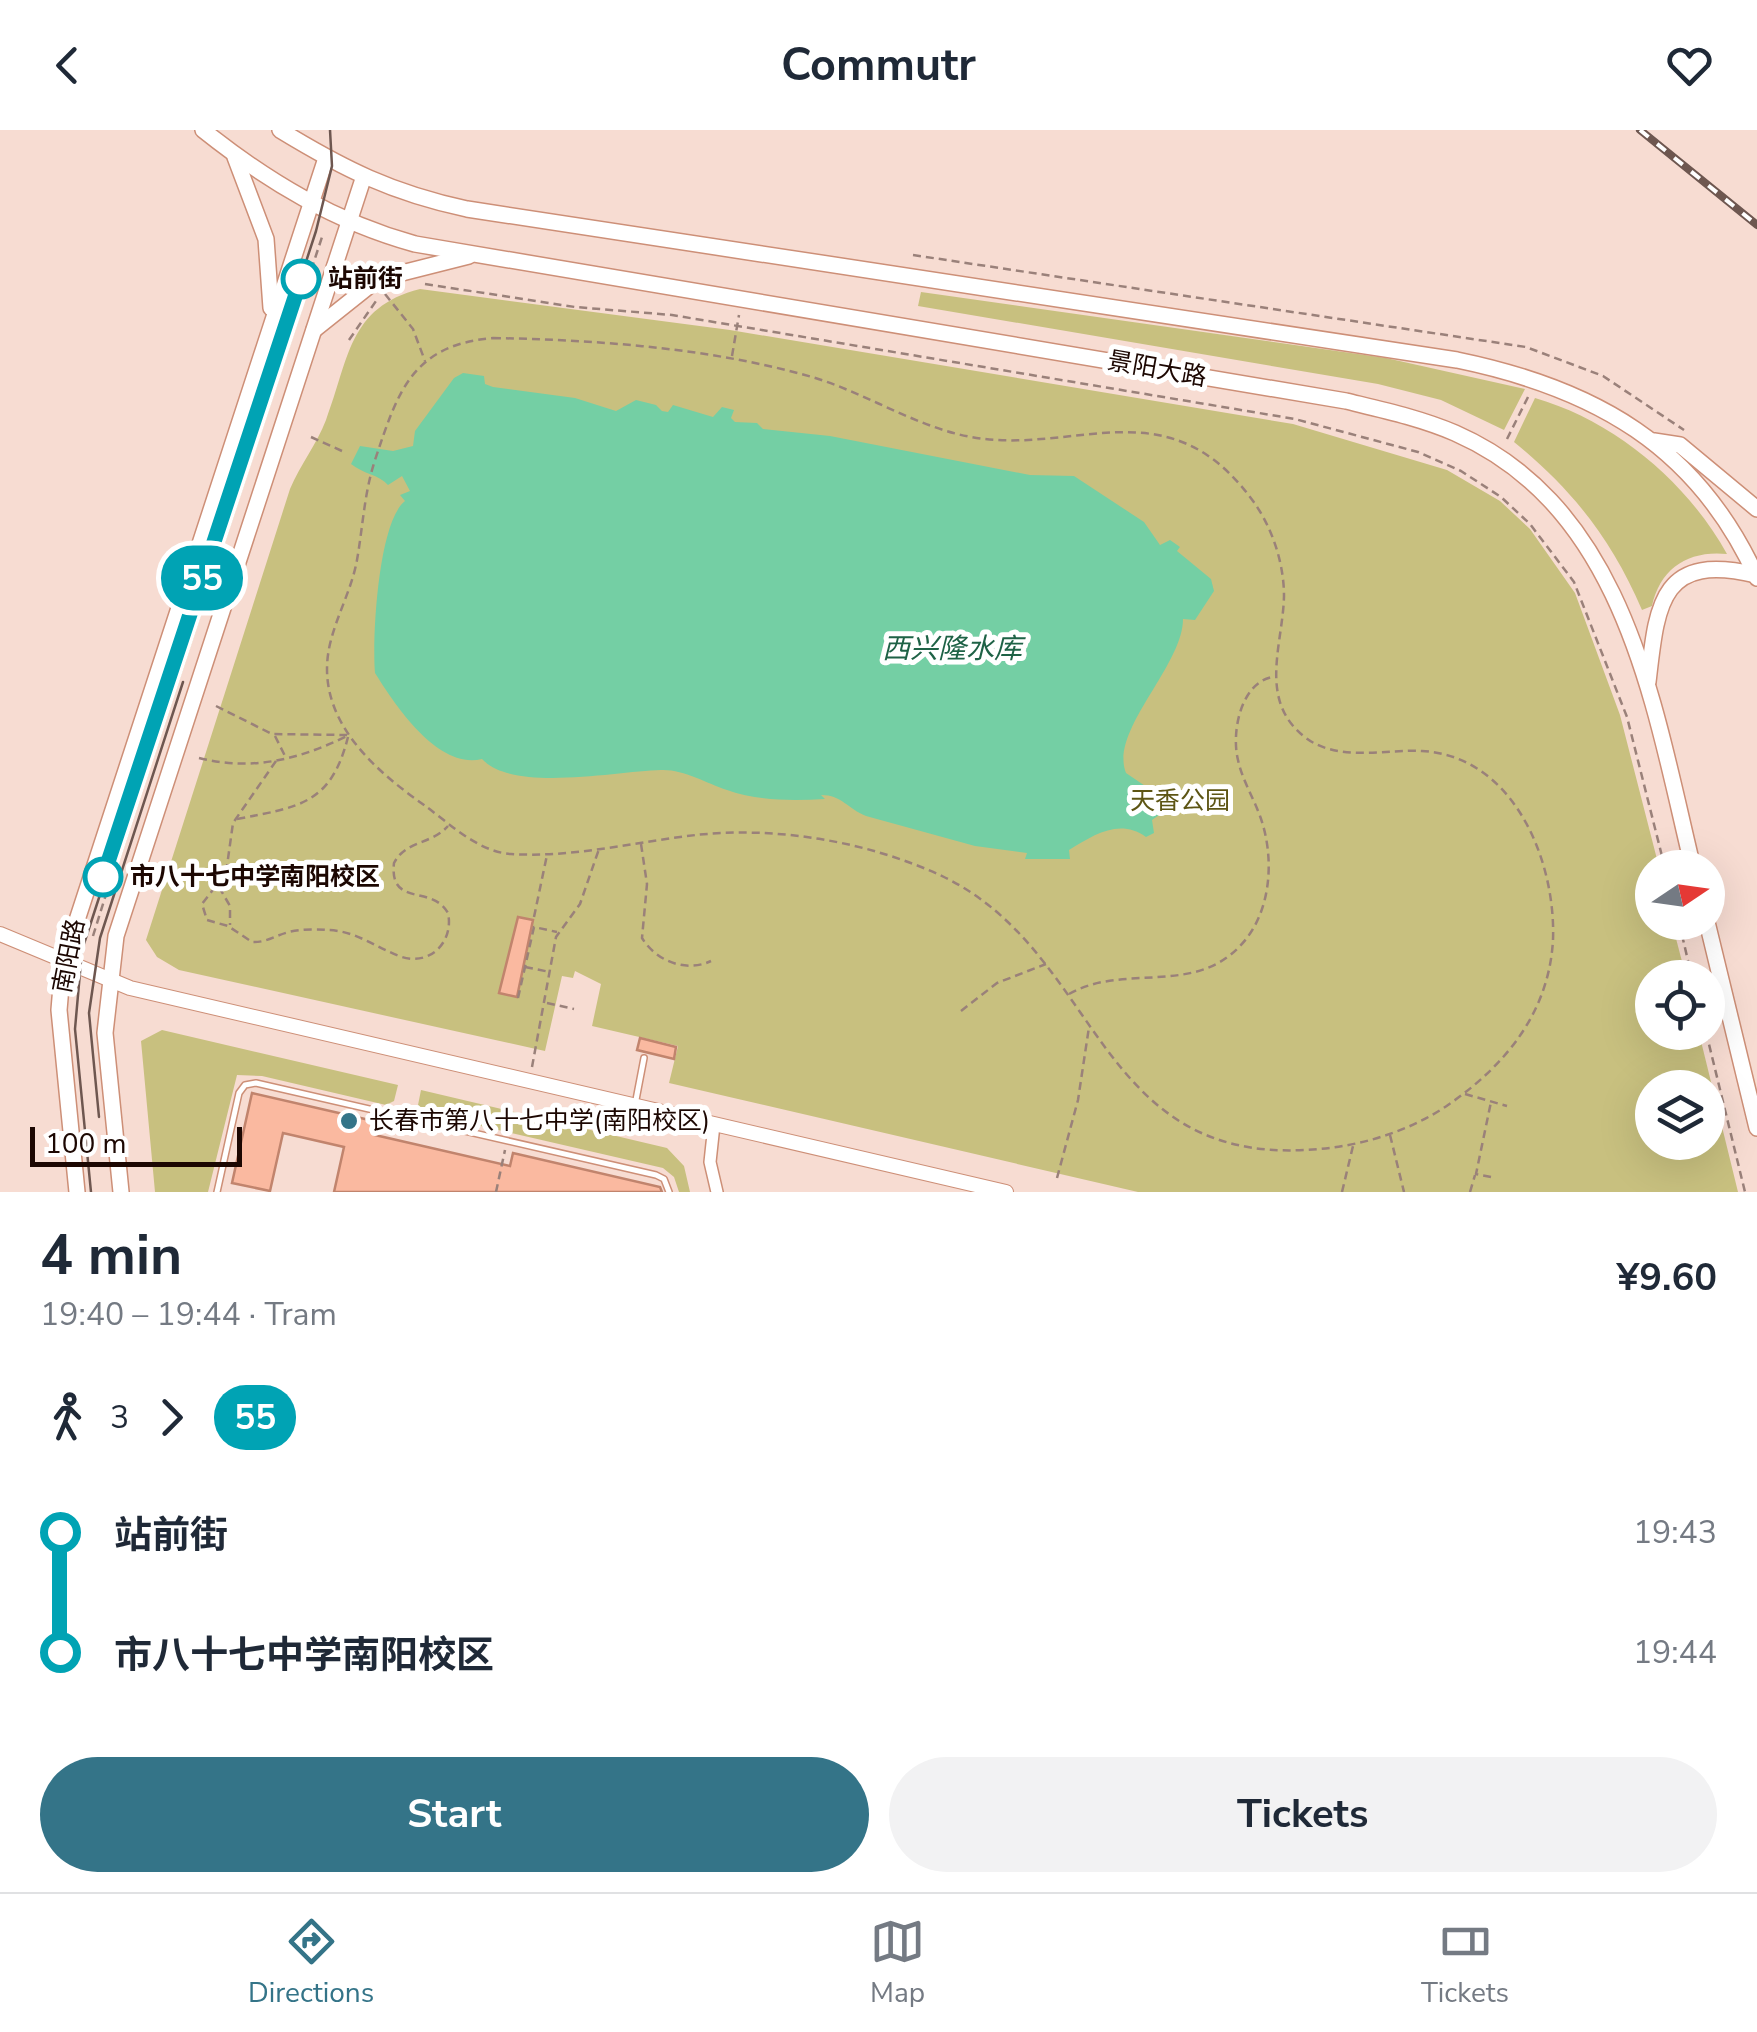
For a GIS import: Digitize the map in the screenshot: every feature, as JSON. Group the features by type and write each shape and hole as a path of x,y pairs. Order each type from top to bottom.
{"main road":[{"path":"203,130 311,203 349,222"},
{"path":"280,130 363,179"},
{"path":"234,154 266,239 270,326"},
{"name":"南阳路","path":"77,1192 59,1010 63,964 326,158"},
{"name":"南阳路","path":"121,1192 105,1033 108,982 122,912 363,179"},
{"name":"景阳大路","path":"363,179 402,194 503,215 1457,360 1566,389 1619,415 1652,440 1714,508 1756,577"},
{"name":"景阳大路","path":"349,222 414,244 1346,401 1457,434 1515,468 1583,539 1612,588 1648,691 1688,850"},
{"path":"314,330 378,280 474,254"},
{"path":"1652,440 1680,445 1757,508"},
{"path":"1648,691 1656,616 1680,580 1708,567 1756,577"},
{"path":"1710,940 1757,1128"}],"street":[{"path":"0,934 108,982 1006,1192"},
{"path":"714,1125 710,1162 717,1192"}],"lane":[{"path":"635,1105 644,1058"},
{"path":"217,1192 239,1094 250,1084 656,1175 666,1182 669,1192"}],"path":[{"path":"299,307 323,234"},
{"path":"914,255 1526,346 1604,376 1693,437"},
{"path":"424,284 737,326 1295,419 1418,452 1461,471 1530,524 1574,582 1627,718 1660,850"},
{"path":"348,340 369,307 387,293 413,329 425,362"},
{"path":"732,357 741,298"},
{"path":"493,338 732,357 843,386 971,437 1016,438 1123,430 1163,438 1197,451 1244,490 1274,542 1284,603 1274,677 1286,712 1308,740 1335,750 1431,751 1456,757 1492,779 1530,832 1547,875 1554,914 1545,994 1510,1049 1464,1094 1426,1119 1354,1144 1275,1151 1204,1134 1140,1094 1026,936 979,896 935,873 875,852 812,838 729,832 547,853 495,852 380,774 349,735 330,698 326,665 357,561 368,484 400,390 425,362 456,342 493,338"},
{"path":"1506,439 1529,394"},
{"path":"311,437 342,451"},
{"path":"1069,994 1102,980 1162,979 1199,970 1222,960 1249,935 1265,898 1268,850 1264,828 1238,761 1236,726 1254,686 1274,677"},
{"path":"216,706 274,734 349,735"},
{"path":"274,734 286,758"},
{"path":"199,758 242,766 276,761 349,735"},
{"path":"234,820 281,810 321,790 336,778 349,735"},
{"path":"276,761 234,820 228,867 218,886 204,900 203,914 207,920 230,927 257,943 292,931 330,930 374,942 412,959 434,953 448,934 448,913 434,898 402,892 395,884 394,863 406,847 434,840 450,824"},
{"path":"640,842 646,884 642,932 647,946 678,965 700,966 711,961"},
{"path":"529,1080 558,932 580,904 599,848"},
{"path":"534,917 547,853"},
{"path":"94,936 116,859"},
{"path":"218,886 230,906 230,927"},
{"path":"518,998 534,926 558,932"},
{"path":"961,1011 997,982 1048,963"},
{"path":"525,967 552,972"},
{"path":"546,1003 574,1009"},
{"path":"1057,1178 1078,1100 1090,1025"},
{"path":"1710,1050 1745,1192"},
{"path":"1464,1094 1507,1106"},
{"path":"1470,1192 1491,1102"},
{"path":"1389,1134 1404,1192"},
{"path":"496,1192 507,1141"},
{"path":"1342,1192 1354,1144"},
{"path":"1476,1174 1491,1177"}],"green space":[{"name":"天香公园","path":"420,289 730,330 1293,424 1447,470 1500,501 1530,529 1575,593 1620,715 1655,850 1635,850 1635,940 1676,940 1682,960 1635,960 1635,1050 1703,1050 1708,1070 1635,1070 1635,1160 1725,1160 1725,1139 1738,1192 1138,1192 669,1083 678,1046 592,1026 601,984 575,971 573,978 562,976 545,1051 179,970 157,957 146,940 290,489 322,429 355,339 378,309 396,297"},
{"path":"921,292 1386,358 1525,389 1504,430 1441,400 1378,384 918,306"},
{"path":"295,307 302,310 120,860 113,858"},
{"path":"1535,398 1593,422 1646,458 1691,502 1727,554 1700,555 1678,564 1662,581 1652,606 1642,610 1618,561 1589,518 1555,479 1514,442"},
{"path":"162,1030 398,1085 394,1101 386,1105 262,1076 237,1075 208,1192 155,1192 141,1041"},
{"path":"421,1090 667,1148 684,1166 690,1192 679,1192 674,1177 663,1168 424,1113 418,1105"}],"water":[{"name":"西兴隆水库","path":"463,373 484,376 485,384 493,387 575,398 616,411 636,400 656,405 662,411 668,412 673,405 713,417 722,407 734,410 731,418 735,422 757,423 763,429 830,436 1030,475 1074,476 1144,522 1160,545 1170,540 1180,547 1177,551 1211,579 1214,591 1195,620 1183,619 1172,657 1128,738 1126,773 1154,792 1159,815 1152,820 1154,833 1146,837 1136,831 1116,829 1097,834 1069,850 1070,859 1025,859 1027,853 975,846 866,816 828,796 800,800 751,796 669,770 567,778 517,775 482,759 450,755 434,745 406,717 375,673 376,609 383,556 388,532 405,501 400,495 410,491 402,476 388,485 351,464 360,446 393,451 413,446 415,431 454,378"}],"building":[{"path":"518,917 533,920 517,997 499,993"},
{"path":"640,1038 676,1047 674,1059 637,1050"},
{"path":"252,1093 378,1122 375,1135 510,1166 513,1153 660,1187 662,1192 334,1192 344,1147 283,1133 270,1191 232,1183"}],"tram line":[{"path":"91,1192 75,1029 82,950 316,231 332,166 330,130"},
{"name":"55","path":"103,877 301,279"},
{"path":"99,1117 89,1013 100,938 183,682"}],"railway":[{"path":"1640,130 1757,225"}],"place":[{"name":"站前街","path":"301,279"},
{"name":"市八十七中学南阳校区","path":"103,877"},
{"name":"长春市第八十七中学(南阳校区)","path":"349,1121"}]}
